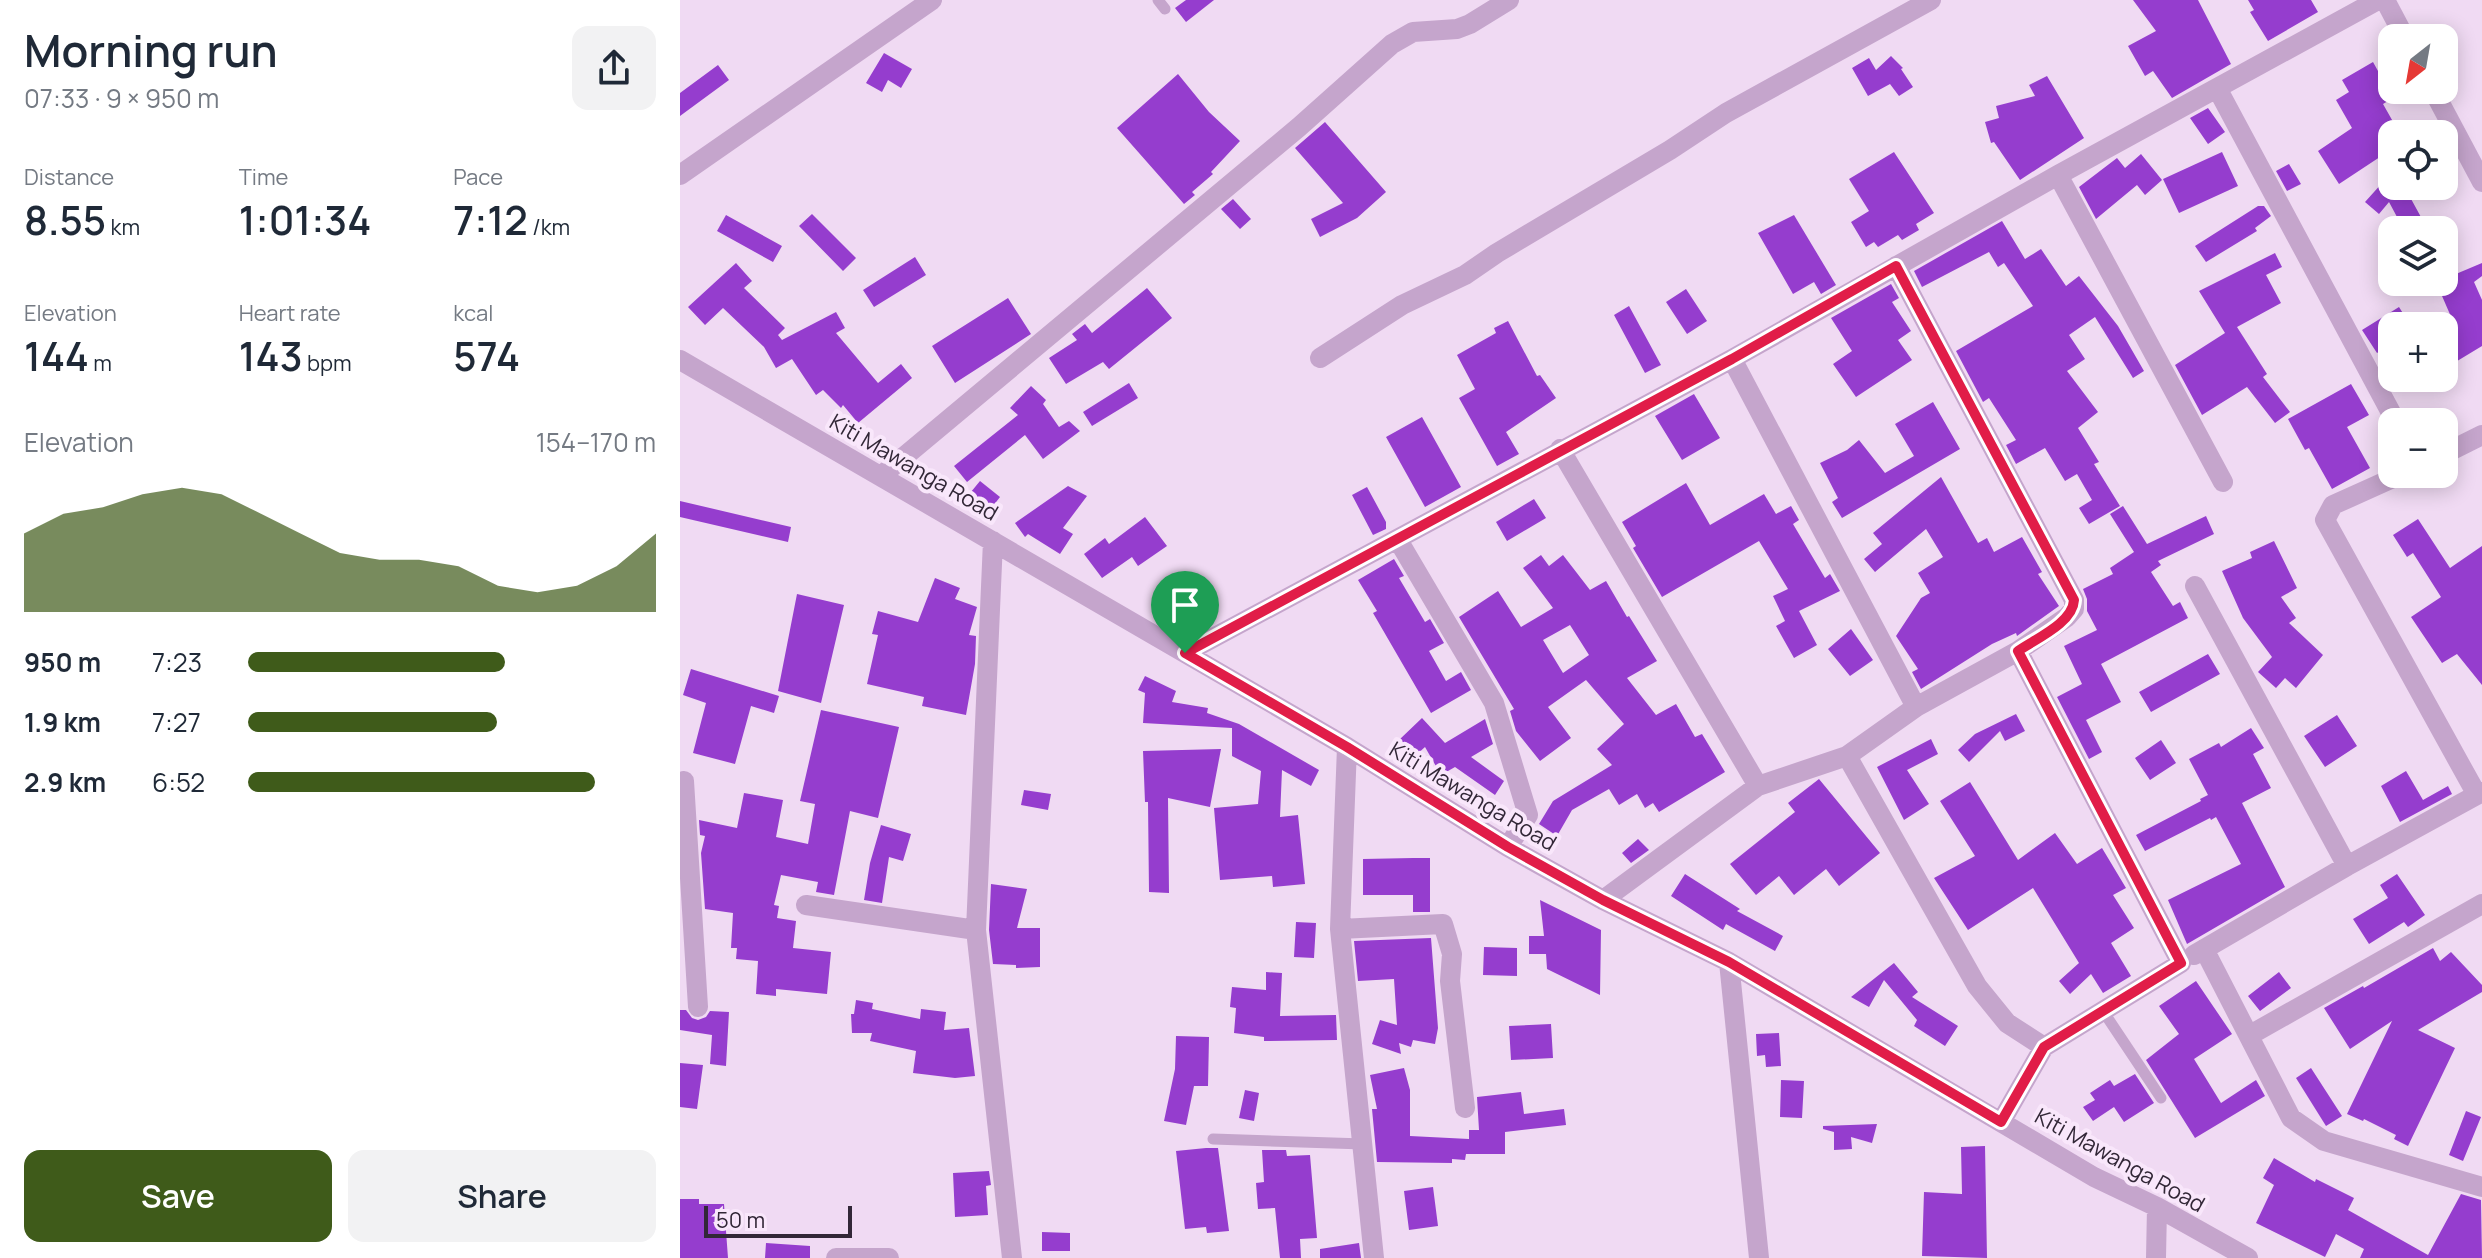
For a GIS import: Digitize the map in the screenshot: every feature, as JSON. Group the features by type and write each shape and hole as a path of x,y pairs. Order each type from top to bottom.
{"street":[{"path":"680,175 932,0"},
{"path":"881,476 1299,127 1392,44 1413,32 1457,29 1509,0"},
{"path":"1320,358 1402,305 1465,275 1726,113 1931,0"},
{"path":"1185,653 1732,359 2058,175 2378,0"},
{"path":"2385,0 2398,24"},
{"path":"2217,88 2388,408"},
{"path":"2440,104 2482,182"},
{"path":"2058,175 2223,482"},
{"path":"1603,900 1758,786 1847,756 1916,707 2018,651 2074,609 2074,600 1896,266"},
{"path":"1732,359 1916,707"},
{"name":"Kiti Mawanga Road","path":"680,360 1347,747 1508,847 1603,900 1729,962 2094,1177 2157,1207 2248,1258"},
{"path":"2458,448 2480,439"},
{"path":"1560,449 1758,786"},
{"path":"2001,1122 2044,1047 2347,866 2480,794 2325,520 2333,505 2378,485"},
{"path":"1398,540 1494,703 1528,815 1508,847"},
{"path":"993,541 976,930 1012,1258"},
{"path":"2195,586 2347,866"},
{"path":"2018,651 2181,963"},
{"path":"1347,747 1340,929 1374,1258"},
{"path":"1847,756 1977,986 2007,1023 2044,1047"},
{"path":"684,781 686,895 698,1007"},
{"path":"2250,1035 2482,904"},
{"path":"806,905 976,930"},
{"path":"1340,929 1443,924 1452,954 1450,981 1465,1108"},
{"path":"2204,949 2291,1118 2324,1141 2482,1187"},
{"path":"1729,962 1759,1258"},
{"path":"2156,1258 2157,1207"},
{"path":"836,1258 889,1258"}],"lane":[{"path":"2103,1011 2161,1098"},
{"path":"1213,1139 1364,1144"}],"building":[{"path":"1186,0 1214,0 1186,22 1175,8"},
{"path":"2133,0 2198,0 2231,64 2172,98 2153,71 2145,76 2128,46 2156,31"},
{"path":"2248,0 2311,0 2318,12 2268,41 2250,12 2254,10"},
{"path":"884,53 912,69 901,88 888,80 882,92 866,83"},
{"path":"1891,56 1903,68 1913,87 1899,96 1890,84 1868,96 1852,68 1869,58 1876,70"},
{"path":"2373,62 2378,71 2378,104 2383,104 2392,120 2378,120 2378,158 2339,184 2318,151 2352,128 2336,100 2349,92 2342,80"},
{"path":"718,65 729,80 680,116 680,93"},
{"path":"1178,74 1209,112 1240,141 1184,204 1117,128"},
{"path":"2047,76 2084,138 2020,180 1994,142 1991,143 1985,122 1999,118 1996,106 2035,96 2029,85"},
{"path":"2208,108 2225,132 2208,144 2190,118"},
{"path":"1325,122 1386,192 1357,218 1320,237 1311,219 1343,203 1295,148"},
{"path":"1894,152 1934,213 1916,224 1919,230 1902,240 1898,235 1878,247 1874,242 1866,247 1851,222 1869,211 1849,179"},
{"path":"2222,152 2238,186 2179,213 2163,179"},
{"path":"2141,154 2162,180 2145,195 2137,185 2096,219 2079,187 2117,158 2125,168"},
{"path":"2289,164 2301,184 2287,191 2276,171"},
{"path":"2378,188 2378,200 2412,200 2420,216 2396,216 2389,202 2379,214 2365,202"},
{"path":"1233,199 1251,219 1240,229 1221,209"},
{"path":"2258,206 2264,206 2271,216 2255,228 2257,231 2206,262 2195,246"},
{"path":"812,214 856,258 843,271 799,226"},
{"path":"726,215 782,246 773,262 717,231"},
{"path":"1794,215 1836,285 1821,294 1814,282 1793,294 1758,233"},
{"path":"2002,221 2025,259 2041,249 2066,286 2079,276 2118,326 2144,371 2133,378 2095,317 2069,335 2085,359 2067,371 2098,412 2078,428 2099,462 2094,464 2120,506 2089,524 2079,508 2092,500 2077,474 2065,481 2045,448 2016,464 2006,445 2016,440 1989,398 1983,402 1956,351 2033,306 2004,263 1998,267 1989,252 1922,287 1914,271"},
{"path":"2275,253 2282,267 2266,275 2281,303 2237,327 2267,374 2263,377 2290,412 2275,423 2247,387 2202,415 2175,365 2225,333 2199,291"},
{"path":"915,257 926,275 874,307 863,290"},
{"path":"736,263 752,281 744,288 785,328 778,335 782,340 836,312 845,328 836,333 878,383 901,364 912,378 858,423 843,405 841,408 823,390 816,395 792,359 776,368 764,347 723,308 705,325 688,307"},
{"path":"2482,263 2482,276 2474,282 2482,300 2482,346 2458,361 2458,312 2449,312 2442,296 2458,296 2458,273"},
{"path":"1891,284 1899,298 1892,302 1911,331 1898,340 1912,360 1856,397 1833,364 1852,351 1831,318"},
{"path":"1147,288 1172,318 1109,369 1103,362 1066,384 1049,358 1077,340 1072,334 1085,324 1092,333"},
{"path":"1686,289 1707,321 1687,334 1666,302"},
{"path":"1008,298 1031,334 955,383 932,346"},
{"path":"1629,306 1661,365 1645,373 1614,315"},
{"path":"2378,320 2378,352 2377,353 2362,330"},
{"path":"1508,321 1537,376 1540,375 1556,398 1506,432 1519,454 1497,466 1459,398 1475,389 1457,355 1496,333 1494,328"},
{"path":"1129,383 1138,398 1092,426 1083,412"},
{"path":"2351,384 2369,415 2347,427 2370,468 2332,489 2288,419"},
{"path":"1031,386 1046,400 1043,404 1059,427 1069,421 1080,431 1043,459 1025,435 967,482 954,466 1018,415 1010,408"},
{"path":"1694,394 1720,438 1682,460 1655,416"},
{"path":"1933,402 1960,449 1842,518 1832,502 1838,498 1820,463 1847,450 1859,440 1885,473 1914,456 1895,424"},
{"path":"1422,417 1461,487 1425,507 1386,437"},
{"path":"1941,477 1978,543 1987,538 1994,552 2022,537 2042,572 2038,574 2059,606 2017,636 2016,633 1992,644 1921,689 1912,672 1918,669 1896,636 1921,598 1930,593 1918,573 1943,557 1926,529 1875,572 1864,559 1882,544 1873,533"},
{"path":"980,481 1000,497 986,515 966,498"},
{"path":"1686,483 1710,525 1764,494 1776,514 1791,506 1799,520 1793,524 1825,578 1830,574 1840,591 1799,611 1817,645 1794,658 1776,626 1785,621 1773,596 1788,589 1759,541 1662,597 1633,548 1636,546 1622,522"},
{"path":"1068,486 1087,496 1063,528 1073,534 1060,554 1028,534 1025,537 1015,523"},
{"path":"1367,487 1386,522 1386,529 1373,535 1352,495"},
{"path":"1534,499 1546,518 1507,541 1496,522"},
{"path":"680,501 791,527 788,542 680,517"},
{"path":"2123,506 2147,544 2206,516 2214,534 2158,561 2161,565 2151,572 2173,606 2180,602 2188,618 2101,664 2121,702 2086,720 2102,752 2089,759 2057,697 2082,684 2064,646 2097,630 2087,611 2083,589 2113,574 2110,568 2134,552 2110,514"},
{"path":"1145,517 1167,546 1138,566 1132,557 1102,578 1084,554 1105,538 1109,544"},
{"path":"2418,519 2450,568 2482,546 2482,685 2457,654 2442,663 2411,617 2441,597 2413,553 2407,557 2393,535"},
{"path":"2274,541 2297,588 2281,597 2296,618 2289,623 2323,655 2296,688 2285,678 2276,688 2258,672 2272,657 2243,618 2222,571 2252,558 2250,552"},
{"path":"1541,555 1549,566 1563,555 1590,590 1606,581 1657,661 1627,678 1656,715 1676,704 1695,737 1702,734 1725,772 1659,812 1653,803 1645,808 1637,794 1619,805 1609,789 1572,810 1557,836 1539,824 1553,801 1612,765 1597,749 1624,724 1586,680 1548,707 1571,738 1540,761 1516,731 1510,711 1514,709 1459,617 1498,591 1521,627 1553,608 1523,568","holes":["1570,625 1589,655 1563,673 1543,640"]},
{"path":"1394,559 1404,576 1399,578 1425,622 1430,619 1444,643 1429,651 1446,681 1461,672 1471,690 1431,713 1373,613 1377,611 1358,580"},
{"path":"935,578 960,588 955,599 977,607 969,635 976,636 975,664 966,715 922,706 924,697 867,684 878,635 872,634 878,611 918,622"},
{"path":"797,594 844,605 821,703 778,691"},
{"path":"1851,629 1873,660 1850,676 1828,649"},
{"path":"2208,654 2220,674 2151,712 2139,692"},
{"path":"691,669 779,696 774,713 751,706 735,764 693,753 706,703 683,695"},
{"path":"1145,676 1176,691 1172,702 1208,708 1207,713 1239,724 1319,770 1311,786 1282,770 1280,817 1298,815 1305,884 1273,887 1272,876 1220,880 1214,808 1258,804 1261,771 1232,756 1232,728 1143,723 1145,693 1138,690"},
{"path":"821,710 899,727 878,818 850,811 834,895 816,892 818,882 781,875 774,905 779,906 777,918 796,921 793,948 831,952 827,994 776,989 776,996 756,994 758,961 736,959 737,948 731,948 733,913 705,909 701,853 705,836 700,835 699,820 737,828 744,793 783,800 776,837 808,844 815,804 800,801"},
{"path":"2016,714 2025,731 2005,741 2000,731 1969,762 1958,750 1975,734"},
{"path":"2337,715 2357,746 2325,767 2304,736"},
{"path":"1422,718 1445,743 1485,719 1493,744 1471,757 1504,781 1495,795 1455,767 1441,775 1425,747 1415,756 1399,740"},
{"path":"2251,728 2264,748 2253,754 2271,788 2242,803 2285,887 2187,944 2168,900 2241,864 2216,817 2145,851 2136,835 2208,795 2189,759 2219,743 2221,747"},
{"path":"1931,739 1938,754 1907,770 1929,804 1904,820 1877,767"},
{"path":"2161,740 2176,763 2150,780 2135,758"},
{"path":"1221,749 1210,807 1168,798 1169,893 1149,892 1148,802 1145,802 1143,751"},
{"path":"2406,771 2423,800 2448,786 2452,794 2400,822 2381,786"},
{"path":"1819,779 1880,853 1839,886 1826,869 1794,895 1779,876 1756,895 1730,864 1795,812 1788,803"},
{"path":"1970,782 2018,860 2055,833 2077,864 2102,848 2126,888 2113,895 2134,928 2111,943 2131,976 2103,993 2091,974 2070,994 2059,981 2079,963 2033,888 1968,930 1934,878 1975,856 1940,801"},
{"path":"1024,790 1051,794 1048,810 1021,805"},
{"path":"881,825 911,834 903,861 889,857 882,903 864,900"},
{"path":"1638,839 1649,850 1631,863 1622,853"},
{"path":"1430,858 1430,912 1413,912 1413,895 1363,895 1363,859"},
{"path":"1685,874 1740,909 1737,911 1783,936 1775,951 1726,924 1723,930 1671,896"},
{"path":"2397,874 2425,915 2408,927 2404,922 2369,944 2353,919 2388,898 2380,885"},
{"path":"991,884 1027,889 1017,928 1040,928 1040,967 1016,968 1016,965 993,964 989,930"},
{"path":"1540,900 1601,930 1600,995 1547,969 1546,954 1529,954 1529,936 1544,936"},
{"path":"1296,922 1316,923 1314,958 1294,957"},
{"path":"1431,938 1438,1028 1435,1044 1413,1040 1411,1047 1399,1043 1401,1054 1372,1044 1380,1020 1397,1025 1394,979 1358,981 1354,941"},
{"path":"1484,947 1517,948 1517,976 1483,975"},
{"path":"2433,948 2440,961 2451,952 2482,985 2482,992 2418,1030 2455,1048 2408,1146 2394,1139 2396,1135 2347,1114 2392,1021 2350,1049 2324,1008"},
{"path":"1894,963 1918,992 1912,997 1958,1026 1945,1046 1914,1026 1917,1020 1884,980 1869,1007 1851,997"},
{"path":"1266,972 1282,973 1280,1016 1336,1015 1337,1040 1264,1041 1264,1037 1234,1033 1236,1008 1230,1007 1232,987 1266,990"},
{"path":"2279,972 2291,988 2260,1011 2248,996"},
{"path":"2196,981 2232,1034 2194,1059 2221,1103 2256,1080 2265,1096 2195,1138 2146,1060 2179,1034 2159,1006"},
{"path":"856,1000 873,1003 872,1009 920,1019 921,1009 946,1012 944,1030 969,1028 975,1076 955,1078 913,1073 916,1051 870,1041 872,1033 852,1033 851,1014 854,1014"},
{"path":"680,1010 686,1010 698,1020 710,1011 729,1012 726,1066 710,1064 712,1035 680,1030"},
{"path":"1551,1024 1553,1058 1511,1060 1509,1026"},
{"path":"1779,1033 1781,1066 1766,1067 1765,1055 1757,1056 1756,1034"},
{"path":"1176,1036 1209,1037 1208,1086 1194,1086 1186,1125 1164,1121 1175,1069"},
{"path":"680,1063 703,1065 697,1109 680,1107"},
{"path":"1404,1068 1410,1090 1410,1136 1469,1139 1469,1130 1479,1130 1477,1097 1521,1092 1524,1114 1564,1109 1566,1125 1505,1132 1505,1154 1466,1154 1465,1160 1452,1159 1452,1163 1377,1162 1372,1109 1377,1109 1370,1075"},
{"path":"2311,1068 2342,1116 2326,1126 2296,1078"},
{"path":"2135,1074 2154,1103 2124,1122 2114,1107 2093,1121 2083,1107 2095,1100 2090,1093 2110,1080 2114,1086"},
{"path":"1781,1080 1804,1081 1802,1118 1780,1117"},
{"path":"1245,1090 1259,1093 1254,1121 1239,1118"},
{"path":"2466,1111 2481,1117 2463,1161 2449,1155"},
{"path":"1877,1124 1872,1143 1851,1137 1852,1149 1834,1150 1834,1132 1823,1129 1823,1126"},
{"path":"1985,1146 1987,1258 1922,1256 1924,1192 1962,1194 1961,1147"},
{"path":"1218,1148 1229,1231 1207,1233 1206,1227 1185,1229 1176,1151"},
{"path":"1262,1150 1286,1150 1287,1156 1310,1155 1317,1238 1300,1239 1301,1258 1280,1258 1275,1208 1258,1209 1256,1183 1264,1182"},
{"path":"2274,1158 2315,1182 2316,1179 2354,1198 2348,1210 2428,1255 2461,1194 2481,1200 2482,1258 2360,1258 2364,1249 2336,1234 2325,1257 2256,1223 2274,1185 2263,1178"},
{"path":"989,1171 991,1185 986,1186 988,1215 955,1217 953,1173"},
{"path":"1433,1187 1438,1226 1409,1230 1404,1191"},
{"path":"680,1199 699,1199 699,1204 724,1204 728,1258 680,1258"},
{"path":"1042,1232 1070,1233 1070,1251 1042,1251"},
{"path":"766,1243 810,1246 810,1258 765,1258"},
{"path":"1359,1243 1361,1258 1320,1258 1320,1249"}],"route":[{"path":"1896,266 2074,600 2074,609 2067,617 2018,651 2181,963 2044,1047 2001,1122 1729,962 1603,900 1508,847 1347,747 1185,653 1732,359 1896,266"}]}
